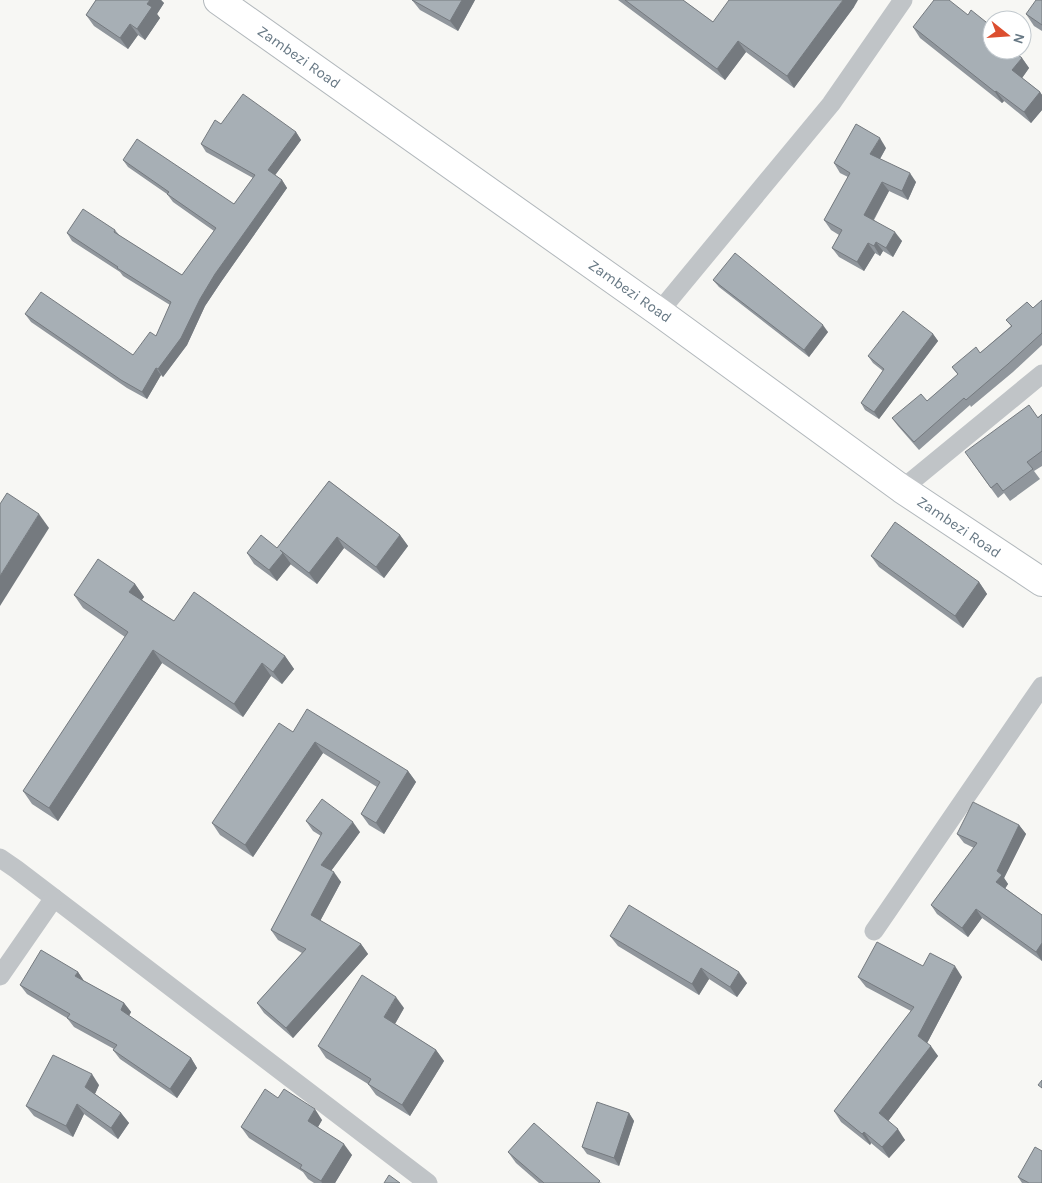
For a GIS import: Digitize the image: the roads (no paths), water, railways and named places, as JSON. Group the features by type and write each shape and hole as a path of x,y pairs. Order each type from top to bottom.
{"main road":[{"name":"Zambezi Road","path":"218,0 659,312 902,489 1042,582"}],"street":[{"path":"659,312 831,104 902,0"},
{"path":"902,489 1042,374"},
{"path":"874,931 1042,686"},
{"path":"0,858 428,1183"},
{"path":"0,976 54,898"}]}
